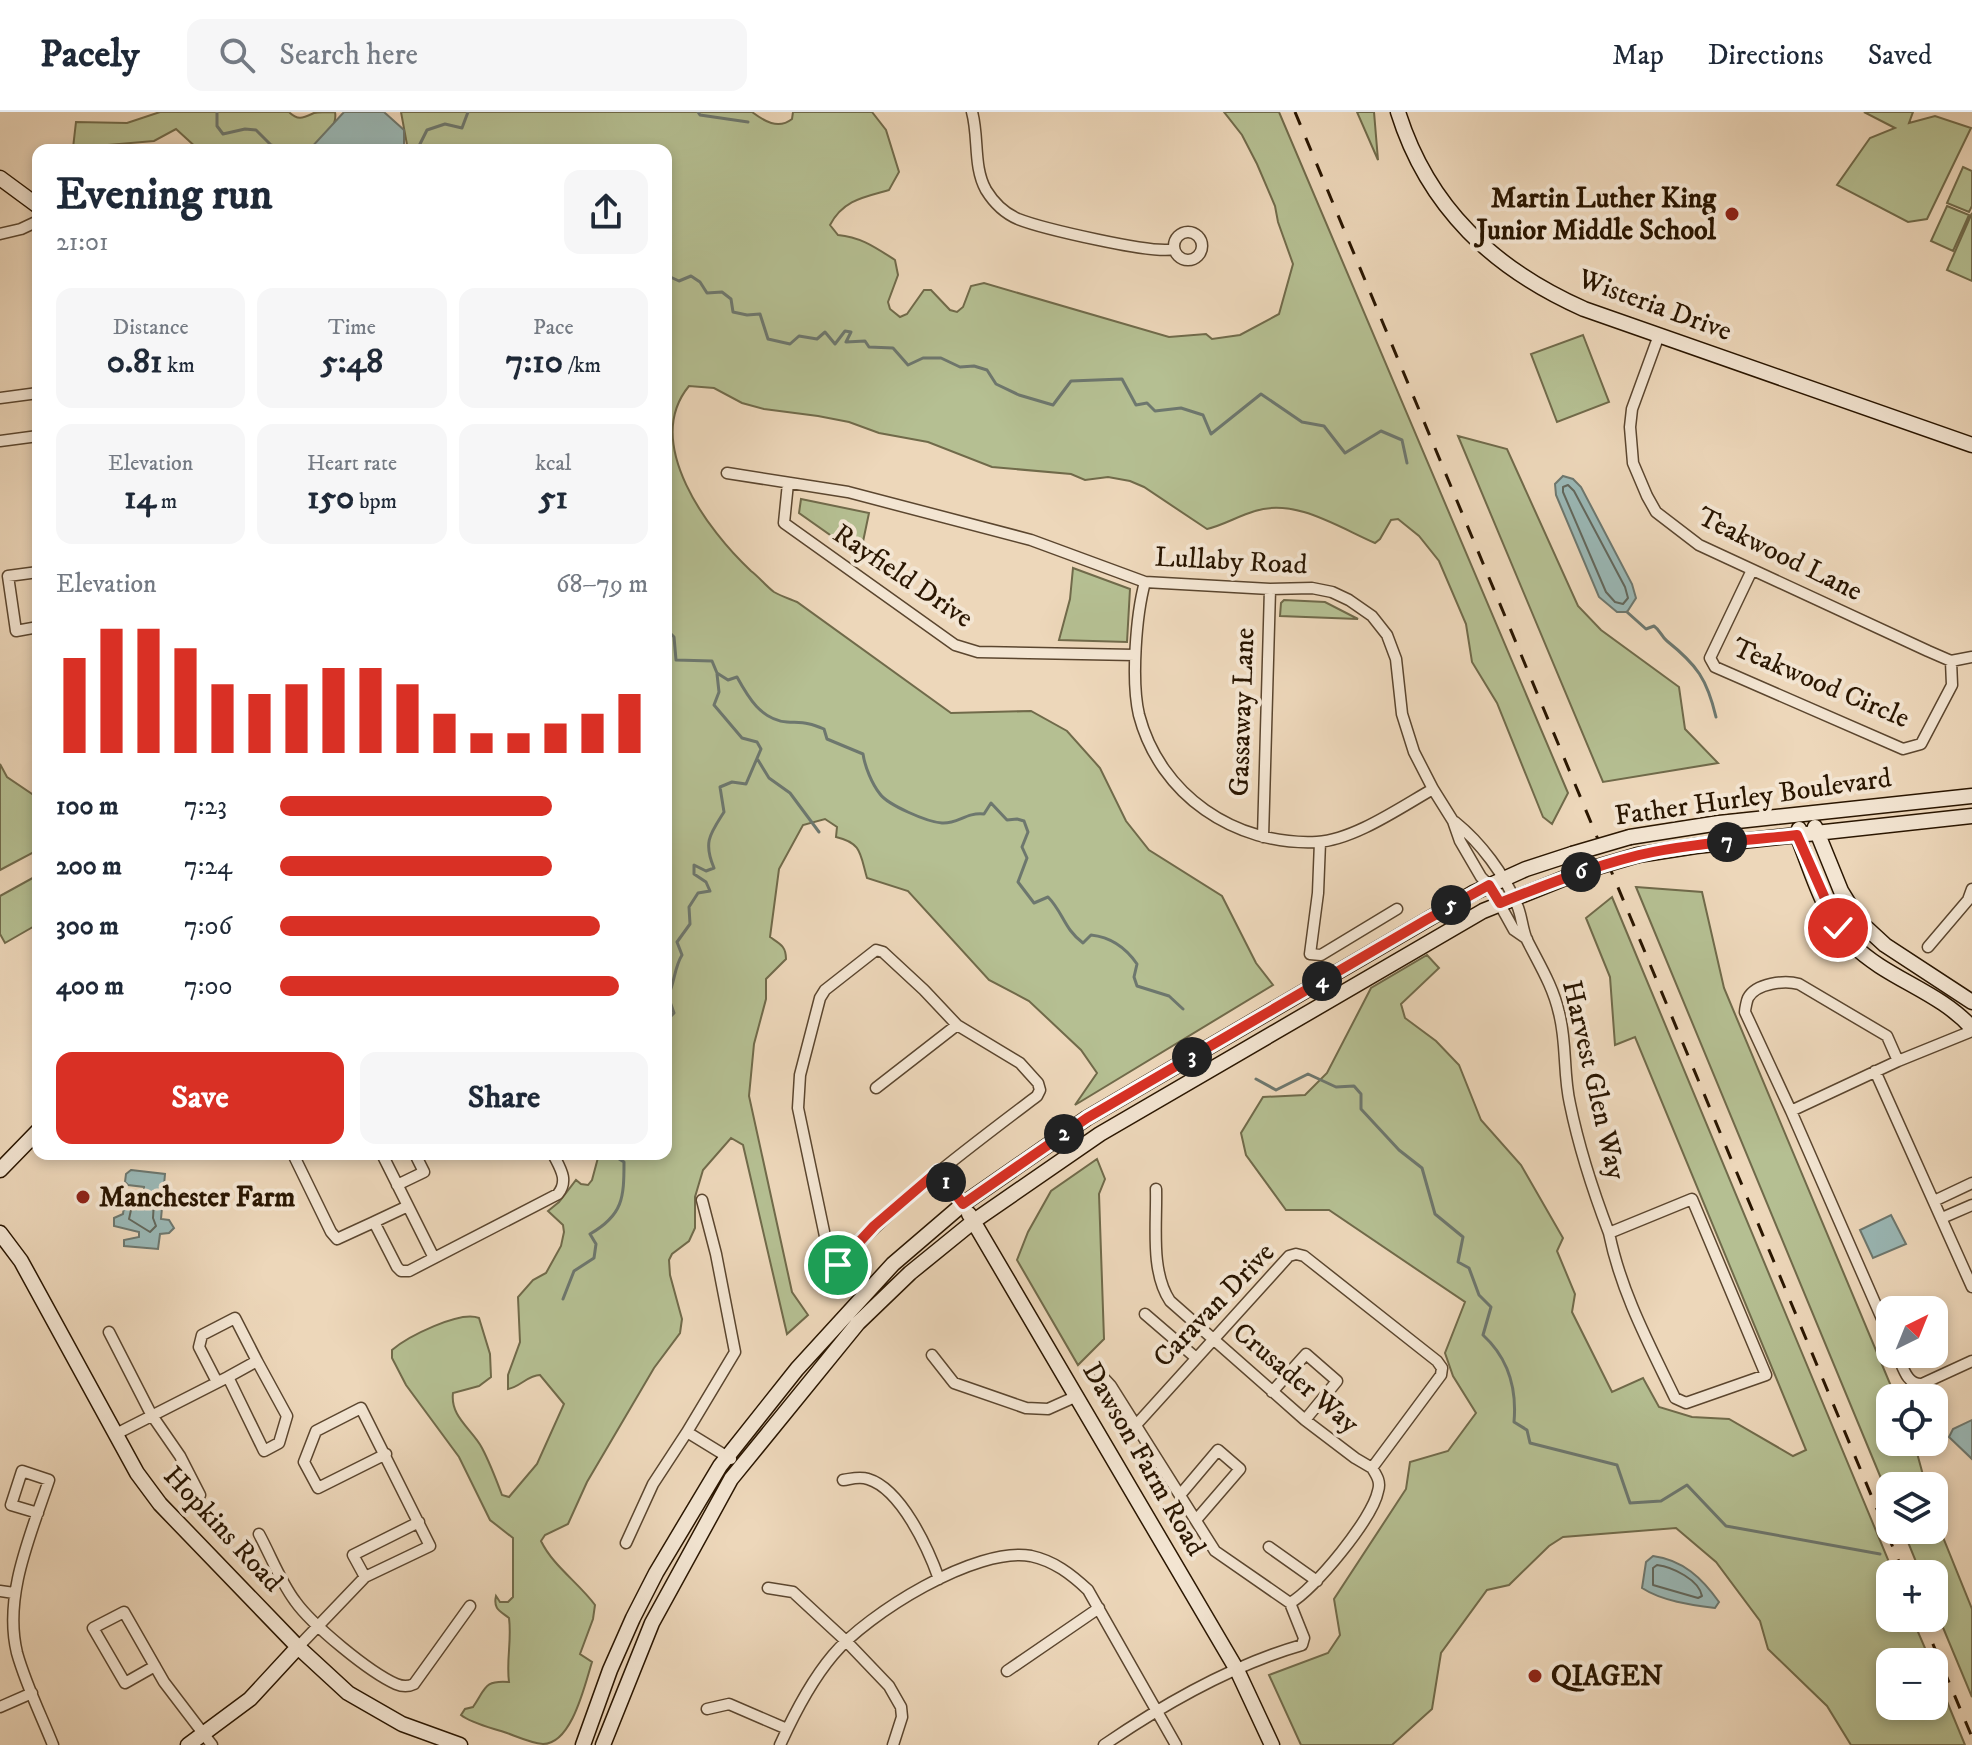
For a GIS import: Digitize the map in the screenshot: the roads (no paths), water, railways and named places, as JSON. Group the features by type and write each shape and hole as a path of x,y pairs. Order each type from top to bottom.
{"main road":[{"name":"Wisteria Drive","path":"1398,112 1423,172 1448,208 1482,245 1544,291 1584,309 1972,445"},
{"path":"0,178 32,202"},
{"name":"Father Hurley Boulevard","path":"583,1745 633,1618 726,1457 797,1369 893,1264 963,1204 1087,1118 1426,920 1496,882 1572,854 1666,830 1972,796"},
{"path":"1805,814 1819,832 1841,891 1860,922 1885,945 1972,1002"},
{"path":"1805,814 1797,835 1838,928 1853,945 1878,964 1944,1003 1972,1029"},
{"name":"Father Hurley Boulevard","path":"603,1745 652,1623 716,1505 742,1465 858,1323 910,1273 974,1221 1100,1134 1506,900 1580,872 1638,855 1696,846 1972,816"},
{"path":"0,1170 32,1137"},
{"name":"Dawson Farm Road","path":"963,1204 1237,1670 1272,1745"},
{"name":"Hopkins Road","path":"0,1233 21,1261 137,1473 160,1504 298,1647 348,1693 402,1724 460,1745"},
{"path":"188,1745 208,1740 298,1647"}],"street":[{"path":"972,112 977,131 980,178 992,199 1009,214 1027,222 1138,248 1159,252 1174,249"},
{"path":"0,234 32,224"},
{"name":"Teakwood Lane","path":"1659,335 1632,409 1630,427 1633,463 1656,512 1699,545 1951,661"},
{"path":"0,398 32,394"},
{"path":"0,441 32,437"},
{"name":"Lullaby Road","path":"727,473 848,492 1031,540 1145,582 1270,589 1312,588 1349,600 1372,616 1387,635 1396,659 1402,714 1414,752 1481,877 1496,882"},
{"name":"Rayfield Drive","path":"788,483 784,523 955,645 978,652 1135,655"},
{"name":"Teakwood Circle","path":"1752,570 1710,658 1715,667 1903,749 1921,744 1938,715 1952,685 1951,661"},
{"path":"32,573 8,576 16,631 32,628"},
{"path":"1145,582 1139,605 1135,655 1139,712 1160,763 1176,785 1202,809 1230,826 1263,837 1320,842 1353,833 1433,789"},
{"name":"Gassaway Lane","path":"1263,837 1270,589"},
{"path":"1951,661 1972,657"},
{"name":"Lullaby Road","path":"1453,821 1470,834 1496,882"},
{"path":"1320,842 1318,893 1310,954 1321,955 1397,909"},
{"name":"Harvest Glen Way","path":"1496,882 1506,900 1514,930 1527,939 1550,984 1559,1013 1569,1101 1586,1170 1632,1310 1678,1401 1693,1401 1766,1375 1692,1199 1609,1233"},
{"path":"1928,947 1971,898"},
{"path":"876,950 883,952 957,1025 1020,1063 1038,1083 1040,1090 1037,1096 938,1171 874,1226 838,1265 833,1266 798,1108 800,1075 820,998 825,990 876,950"},
{"path":"1876,1305 1745,1012 1747,999 1755,990 1787,981 1799,984 1887,1036 1898,1061"},
{"path":"876,1088 957,1025"},
{"path":"1791,1111 1972,1029"},
{"path":"1875,1071 1972,1287"},
{"path":"296,1160 337,1239 408,1206"},
{"path":"385,1160 434,1258"},
{"path":"397,1185 424,1172 418,1160"},
{"path":"374,1222 397,1267 401,1271 409,1271 558,1194 564,1187 565,1178 556,1160"},
{"path":"938,1171 963,1204"},
{"path":"1934,1201 1972,1183"},
{"name":"Crusader Way","path":"1156,1189 1160,1282 1170,1301 1305,1420 1372,1468"},
{"path":"626,1543 653,1484 735,1352 702,1200"},
{"path":"1942,1218 1972,1205"},
{"name":"Caravan Drive","path":"1136,1425 1289,1256 1296,1254 1304,1256 1442,1368 1441,1375 1372,1468"},
{"path":"1145,1314 1195,1357"},
{"path":"235,1318 257,1361 287,1416 279,1443 264,1451 223,1380 199,1347 202,1335 235,1318"},
{"path":"109,1332 151,1414 180,1456 200,1495"},
{"path":"1272,1392 1306,1354 1337,1381 1305,1420"},
{"path":"932,1355 954,1383 1026,1408 1048,1409 1077,1396"},
{"path":"116,1434 257,1361"},
{"path":"1903,1368 1909,1380 1922,1384 1972,1361"},
{"path":"1100,1374 1136,1425 1215,1551 1290,1603 1304,1638 1302,1645 1279,1651 1237,1670 1158,1711 1104,1745"},
{"path":"298,1647 365,1577 430,1546 386,1454 361,1408 316,1431 304,1462 318,1488 386,1454"},
{"path":"687,1432 742,1465"},
{"path":"1180,1495 1218,1450 1240,1469 1196,1520"},
{"path":"1290,1603 1317,1581 1334,1561 1378,1495 1378,1478 1372,1468"},
{"path":"38,1513 11,1505 22,1471 49,1480 14,1593 17,1651 53,1745"},
{"path":"843,1480 859,1477 870,1479 888,1492 915,1526 939,1579"},
{"path":"365,1577 353,1555 419,1522"},
{"path":"259,1534 294,1600 356,1657 396,1684 407,1687 414,1684 470,1606"},
{"path":"1269,1547 1317,1581"},
{"path":"780,1745 817,1676 846,1641 885,1610 939,1579 994,1557 1032,1556 1071,1573 1088,1590 1176,1745"},
{"path":"768,1588 793,1592 889,1686 901,1707 902,1717 893,1745"},
{"path":"0,1591 14,1593"},
{"path":"1007,1671 1099,1608"},
{"path":"155,1666 125,1683 93,1628 124,1612 155,1666 164,1682 208,1740"},
{"path":"0,1707 32,1693"},
{"path":"707,1709 729,1704 787,1729"}],"water":[{"path":"344,112 384,112 404,130 404,144 315,144"},
{"path":"1563,476 1573,479 1581,487 1632,584 1636,598 1627,612 1617,612 1599,597 1556,495 1555,484"},
{"path":"131,1170 165,1174 161,1219 169,1220 174,1228 169,1233 160,1234 158,1249 124,1246 124,1240 139,1237 139,1232 114,1226 114,1218 123,1214 126,1191 144,1192 144,1187 125,1182 126,1174"},
{"path":"1891,1215 1906,1244 1873,1258 1860,1230"},
{"path":"1972,1420 1972,1459 1949,1437 1953,1429"},
{"path":"1653,1556 1674,1562 1691,1572 1719,1602 1715,1608 1668,1599 1642,1588 1646,1562"}],"waterway":[{"path":"217,112 217,126 223,134 256,130 270,144"},
{"path":"420,144 427,130 445,124 462,128 468,112"},
{"path":"698,112 700,115 748,122"},
{"path":"672,278 679,281 691,276 700,282 707,293 722,292 731,299 733,312 760,314 768,339 790,344 799,336 817,339 825,332 835,344 845,331 851,332 846,342 865,341 869,347 893,348 908,365 923,358 941,358 960,367 974,366 987,370 996,384 1053,405 1071,381 1122,379 1136,405 1147,403 1155,411 1181,408 1203,415 1211,434 1261,394 1302,422 1324,426 1345,453 1381,431 1402,440 1407,463"},
{"path":"1627,612 1646,629 1654,626 1693,666 1709,692 1716,717"},
{"path":"672,635 676,660 712,661 717,673 728,680 737,677 751,700 770,717 819,727 824,729 827,739 863,754 877,790 899,808 927,820 948,823 984,814 991,803 1007,820 1024,821 1028,832 1022,847 1027,858 1018,882 1034,903 1048,897 1083,943 1091,935 1117,944 1137,964 1134,977 1137,986 1169,996 1183,1009"},
{"path":"672,986 682,955 677,942 690,924 689,907 698,893 710,891 706,882 694,874 694,865 706,871 714,868 709,845 724,812 720,787 732,782 746,784 761,749 757,742 742,738 714,705 719,692 717,674"},
{"path":"758,760 769,778 790,793 819,832"},
{"path":"672,1007 672,1015"},
{"path":"1256,1079 1276,1090 1308,1074 1336,1087 1354,1086 1361,1094 1361,1109 1399,1150 1422,1168 1435,1214 1463,1237 1458,1262 1469,1268 1479,1295 1491,1307 1483,1335 1505,1364 1514,1397 1514,1422 1527,1430 1530,1443 1617,1465 1630,1503 1661,1501 1687,1485 1726,1526 1880,1554"},
{"path":"563,1299 574,1271 594,1258 596,1244 590,1234 609,1220 619,1204 624,1162 621,1160"}],"railway":[{"path":"1295,112 1898,1560"},
{"path":"1928,1632 1972,1737"}],"place":[{"name":"Martin Luther King Junior Middle School","path":"1732,214"},
{"name":"Manchester Farm","path":"83,1197"},
{"name":"QIAGEN","path":"1535,1676"}]}
